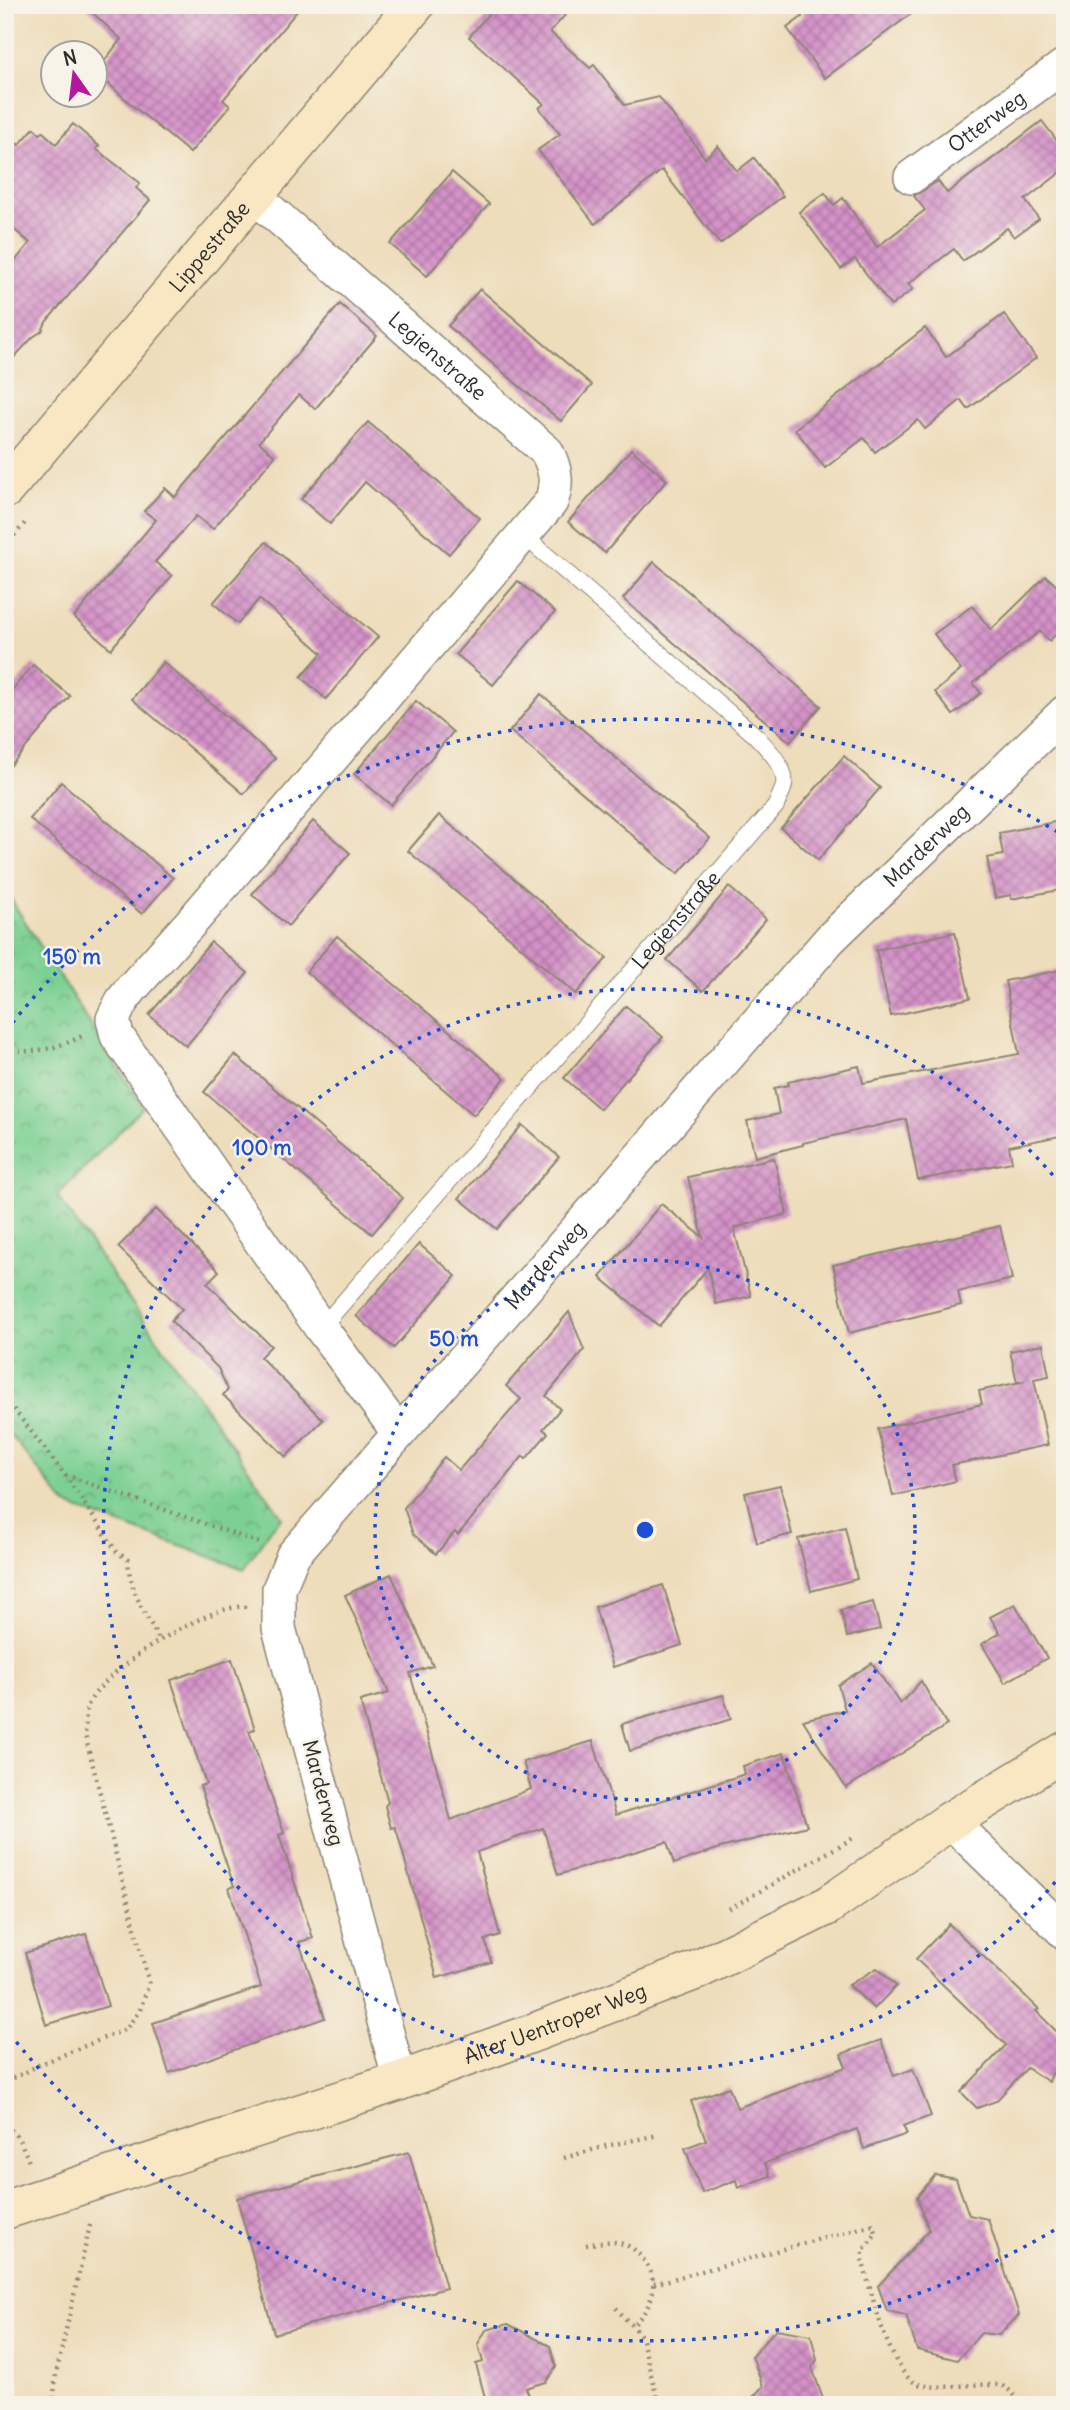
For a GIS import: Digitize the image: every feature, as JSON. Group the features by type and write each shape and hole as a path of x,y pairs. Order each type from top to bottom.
{"street":[{"name":"Lippestraße","path":"5,489 415,5"},
{"name":"Otterweg","path":"911,177 1065,65"},
{"name":"Legienstraße","path":"113,1019 132,988 204,908 551,502 556,488 556,475 547,452 254,197"},
{"name":"Marderweg","path":"400,2081 279,1628 279,1589 293,1555 830,939 1065,712"},
{"path":"113,1019 117,1036 321,1328 398,1433"},
{"name":"Alter Uentroper Weg","path":"5,2210 400,2081 696,1969 827,1906 950,1821 1065,1751"},
{"path":"950,1821 1065,1933"}],"lane":[{"name":"Legienstraße","path":"321,1328 776,806 785,783 771,752 756,736 523,535"}],"path":[{"path":"6,1050 36,1051 65,1044 113,1019"},
{"path":"5,1398 65,1475 117,1552 128,1560 129,1575 137,1598 160,1641"},
{"path":"65,1475 293,1555"},
{"path":"5,2090 14,2078 41,2064 126,2029 140,2010 149,1983 85,1735 87,1707 106,1681 133,1659 208,1614 238,1606 279,1611"},
{"path":"721,1913 864,1832"},
{"path":"5,2125 21,2142 29,2162"},
{"path":"564,2158 658,2135"},
{"path":"52,2405 56,2374 91,2221"},
{"path":"654,2284 872,2225 876,2234 863,2250 862,2259 875,2308 893,2354 904,2372 914,2382 927,2385 1003,2385 1024,2405"},
{"path":"586,2245 607,2241 631,2247 647,2263 654,2284 649,2306 632,2326"},
{"path":"616,2308 641,2336 659,2405"}],"green space":[{"path":"5,890 143,1107 57,1196 282,1517 244,1569 66,1505 5,1428"}],"building":[{"path":"84,5 302,5 223,100 230,106 190,153 108,83 108,56 121,39"},
{"path":"496,5 574,5 550,32 590,68 594,65 625,105 659,97 705,158 718,146 737,171 754,158 783,196 720,244 662,170 595,224 538,150 560,134 539,108 544,104 469,37"},
{"path":"803,5 923,5 825,78 787,28 802,17"},
{"path":"1042,121 1065,151 1065,169 1025,200 1039,219 1014,237 1007,228 963,261 954,249 908,284 913,289 891,306 855,259 841,269 799,212 825,193 834,205 843,198 877,247 925,210 914,196 938,181 947,193"},
{"path":"73,124 99,146 96,149 140,183 136,188 150,200 46,322 42,331 5,367 5,273 30,243 5,222 5,135 19,145 34,128 56,144"},
{"path":"452,172 489,204 427,276 390,244"},
{"path":"480,289 592,385 561,421 448,326"},
{"path":"340,304 377,336 315,409 299,395 259,442 275,456 213,529 196,516 155,562 172,576 111,649 74,617 156,520 144,511 165,488 175,497"},
{"path":"1004,314 1036,358 968,409 961,400 925,429 918,420 875,452 864,438 825,468 795,429 925,328 946,357"},
{"path":"368,422 480,518 449,554 365,482 330,524 301,499"},
{"path":"631,449 667,480 605,553 568,522"},
{"path":"266,542 378,637 326,699 301,677 322,653 291,626 259,599 238,624 213,603"},
{"path":"654,562 821,706 790,742 623,599"},
{"path":"1046,576 1065,594 1065,626 1049,641 1040,631 973,683 981,693 953,715 935,692 961,670 934,634 972,606 991,630"},
{"path":"518,581 555,612 493,685 456,654"},
{"path":"163,662 275,758 244,794 132,699"},
{"path":"33,665 70,696 5,772 5,698"},
{"path":"541,694 710,838 678,874 510,731"},
{"path":"416,701 453,732 391,805 354,774"},
{"path":"844,756 880,788 818,860 781,828"},
{"path":"61,782 173,878 142,914 30,819"},
{"path":"439,815 607,958 576,994 408,851"},
{"path":"1065,820 1065,889 1011,899 1011,895 995,898 987,858 1003,855 999,833"},
{"path":"313,821 350,853 288,926 252,894"},
{"path":"729,887 766,919 703,991 667,960"},
{"path":"955,932 970,998 891,1016 876,950"},
{"path":"337,936 505,1078 474,1115 306,972"},
{"path":"211,942 248,973 186,1046 149,1015"},
{"path":"1065,969 1065,1135 1009,1146 1012,1162 918,1180 906,1119 755,1157 747,1121 779,1114 774,1088 789,1085 788,1082 859,1066 863,1083 1019,1054 1005,981"},
{"path":"626,1006 663,1037 600,1109 564,1078"},
{"path":"235,1055 403,1198 372,1234 204,1092"},
{"path":"522,1125 559,1157 497,1229 459,1198"},
{"path":"774,1158 787,1214 734,1228 751,1296 716,1304 708,1268 659,1326 600,1277 661,1204 703,1237 688,1177"},
{"path":"156,1209 219,1271 207,1283 271,1346 260,1357 323,1420 286,1457 223,1395 228,1390 218,1368 171,1321 182,1309 118,1247"},
{"path":"1000,1226 1012,1279 958,1292 961,1305 849,1333 833,1265"},
{"path":"419,1244 456,1276 394,1348 356,1316"},
{"path":"569,1312 584,1350 546,1396 560,1409 543,1429 548,1433 526,1459 523,1456 458,1535 455,1532 436,1554 413,1534 404,1508 444,1457 459,1470 521,1399 506,1386"},
{"path":"1043,1344 1049,1376 1034,1379 1048,1445 952,1465 956,1481 893,1496 878,1429 982,1404 979,1391 1025,1381 1017,1382 1010,1351"},
{"path":"780,1485 792,1534 757,1543 745,1493"},
{"path":"845,1527 857,1579 811,1591 798,1539"},
{"path":"391,1574 433,1666 410,1673 451,1820 531,1789 523,1762 593,1741 616,1815 745,1774 743,1766 784,1753 807,1826 720,1848 674,1864 667,1842 558,1875 543,1828 477,1852 500,1935 485,1940 491,1962 437,1978 398,1835 395,1827 391,1828 385,1806 388,1802 360,1701 389,1693 345,1595"},
{"path":"663,1585 682,1645 613,1667 595,1607"},
{"path":"873,1602 880,1629 847,1637 841,1610"},
{"path":"1015,1604 1047,1658 1005,1683 982,1644 1000,1633 990,1617"},
{"path":"232,1659 255,1729 249,1731 284,1833 279,1835 313,1938 299,1942 325,2018 169,2073 153,2023 261,1987 229,1888 234,1886 200,1786 206,1784 171,1680"},
{"path":"872,1663 900,1704 921,1681 947,1725 846,1788 803,1720 845,1710 838,1685"},
{"path":"723,1695 731,1719 630,1751 622,1724"},
{"path":"949,1924 1039,2009 1036,2011 1065,2040 1065,2085 1052,2073 1049,2082 1027,2068 996,2101 977,2108 961,2092 1006,2045 916,1959"},
{"path":"86,1934 108,2006 46,2025 25,1953"},
{"path":"877,1968 896,1986 874,2009 849,1985"},
{"path":"881,2040 894,2076 913,2069 931,2116 903,2126 907,2134 864,2149 857,2129 765,2163 770,2176 738,2188 736,2180 702,2193 685,2148 706,2140 691,2101 729,2087 737,2108 846,2067 841,2054"},
{"path":"409,2152 446,2288 274,2334 237,2198"},
{"path":"935,2175 956,2179 969,2215 988,2219 1019,2315 999,2335 981,2333 957,2360 917,2350 906,2315 887,2311 878,2286 929,2230 917,2197"},
{"path":"508,2324 550,2346 556,2367 546,2382 526,2388 529,2395 487,2405 476,2364 483,2362 478,2344 486,2330"},
{"path":"776,2329 811,2335 817,2360 812,2367 825,2405 746,2405 763,2386 752,2356"}]}
